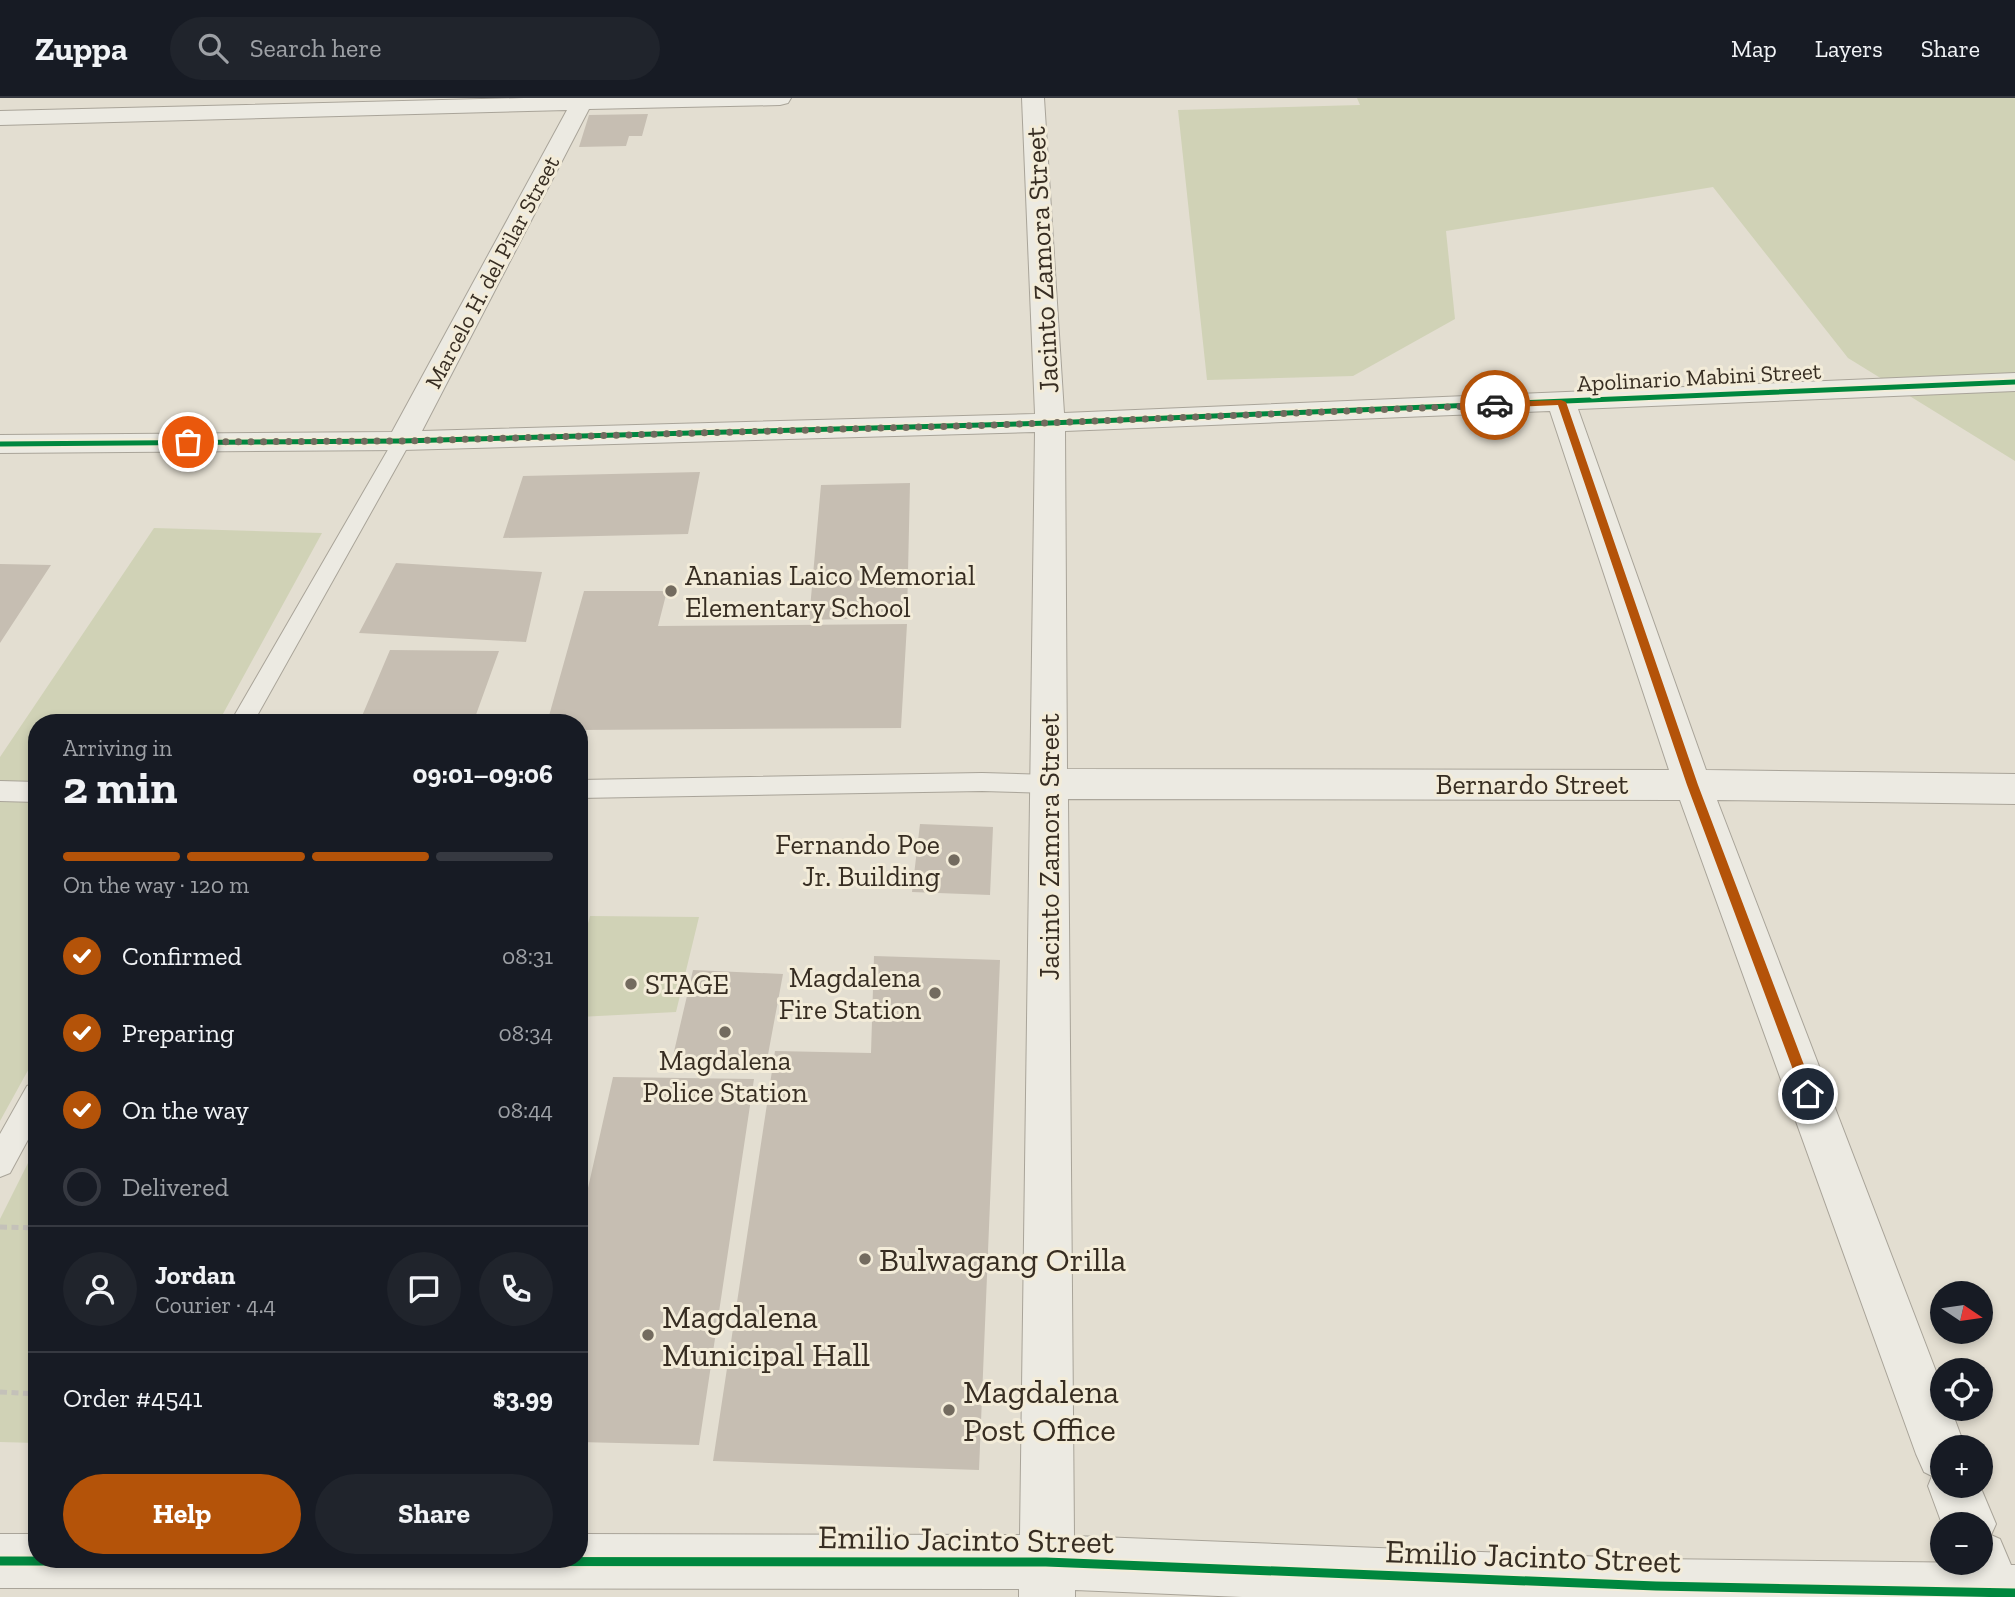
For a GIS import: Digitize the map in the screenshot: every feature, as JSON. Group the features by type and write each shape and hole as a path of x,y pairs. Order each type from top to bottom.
{"street":[{"path":"0,118 780,98"},
{"name":"Jacinto Zamora Street","path":"1033,98 1050,423 1047,1579"},
{"name":"Marcelo H. del Pilar Street","path":"402,441 583,101"},
{"name":"Apolinario Mabini Street","path":"0,444 402,441 1050,423 2015,382"},
{"path":"1561,402 1693,785 1935,1435"},
{"name":"Bernardo Street","path":"1050,784 1693,785 2015,789"},
{"name":"Emilio Jacinto Street","path":"0,1561 28,1561"},
{"name":"Emilio Jacinto Street","path":"588,1567 1047,1579 1656,1586 1996,1585"}],"lane":[{"path":"246,714 402,441"},
{"path":"588,789 982,782 1050,784"},
{"path":"0,791 28,792"},
{"path":"0,1163 28,1125"}],"path":[{"path":"0,1227 28,1228"},
{"path":"0,1392 28,1394"}],"green space":[{"path":"1357,98 2015,98 2015,461 1848,358 1713,187 1446,231 1455,319 1353,376 1207,380 1178,110 1360,105"},
{"path":"154,528 322,533 223,714 29,714"},
{"path":"28,715 28,1070 0,1121 0,757"},
{"name":"STAGE","path":"590,916 699,917 676,1012 588,1017"},
{"path":"28,1163 28,1443 0,1442 0,1219"}],"building":[{"path":"648,114 642,136 629,136 626,146 579,147 589,115"},
{"path":"700,472 688,534 503,538 523,476"},
{"path":"910,483 907,617 809,620 821,485"},
{"path":"396,563 542,572 526,642 359,633"},
{"path":"0,564 51,565 0,643"},
{"path":"584,591 667,591 658,626 907,624 901,728 588,730 588,714 550,714"},
{"path":"390,650 499,651 476,714 363,714"},
{"name":"Fernando Poe Jr. Building","path":"920,824 993,827 990,895 912,892"},
{"name":"Bulwagang Orilla","path":"874,956 1000,960 979,1470 713,1461 775,1051 871,1053"},
{"name":"Magdalena Police Station","path":"693,970 783,974 767,1060 673,1056"},
{"name":"Magdalena Municipal Hall","path":"613,1077 754,1079 699,1445 588,1442 588,1188"}],"cycle path":[{"path":"0,444 402,441 1050,423 2015,382"},
{"path":"0,1561 28,1561"},
{"path":"588,1562 1046,1562 1656,1586 2015,1593"}],"way so far":[{"path":"188,442 402,441 996,425 1495,405"}],"place":[{"name":"Ananias Laico Memorial Elementary School","path":"671,591"},
{"name":"Fernando Poe Jr. Building","path":"954,860"},
{"name":"STAGE","path":"631,984"},
{"name":"Magdalena Fire Station","path":"935,993"},
{"name":"Magdalena Police Station","path":"725,1032"},
{"name":"Bulwagang Orilla","path":"865,1259"},
{"name":"Magdalena Municipal Hall","path":"648,1335"},
{"name":"Magdalena Post Office","path":"949,1410"}],"route":[{"path":"1495,405 1561,402 1693,785 1808,1094"}]}
